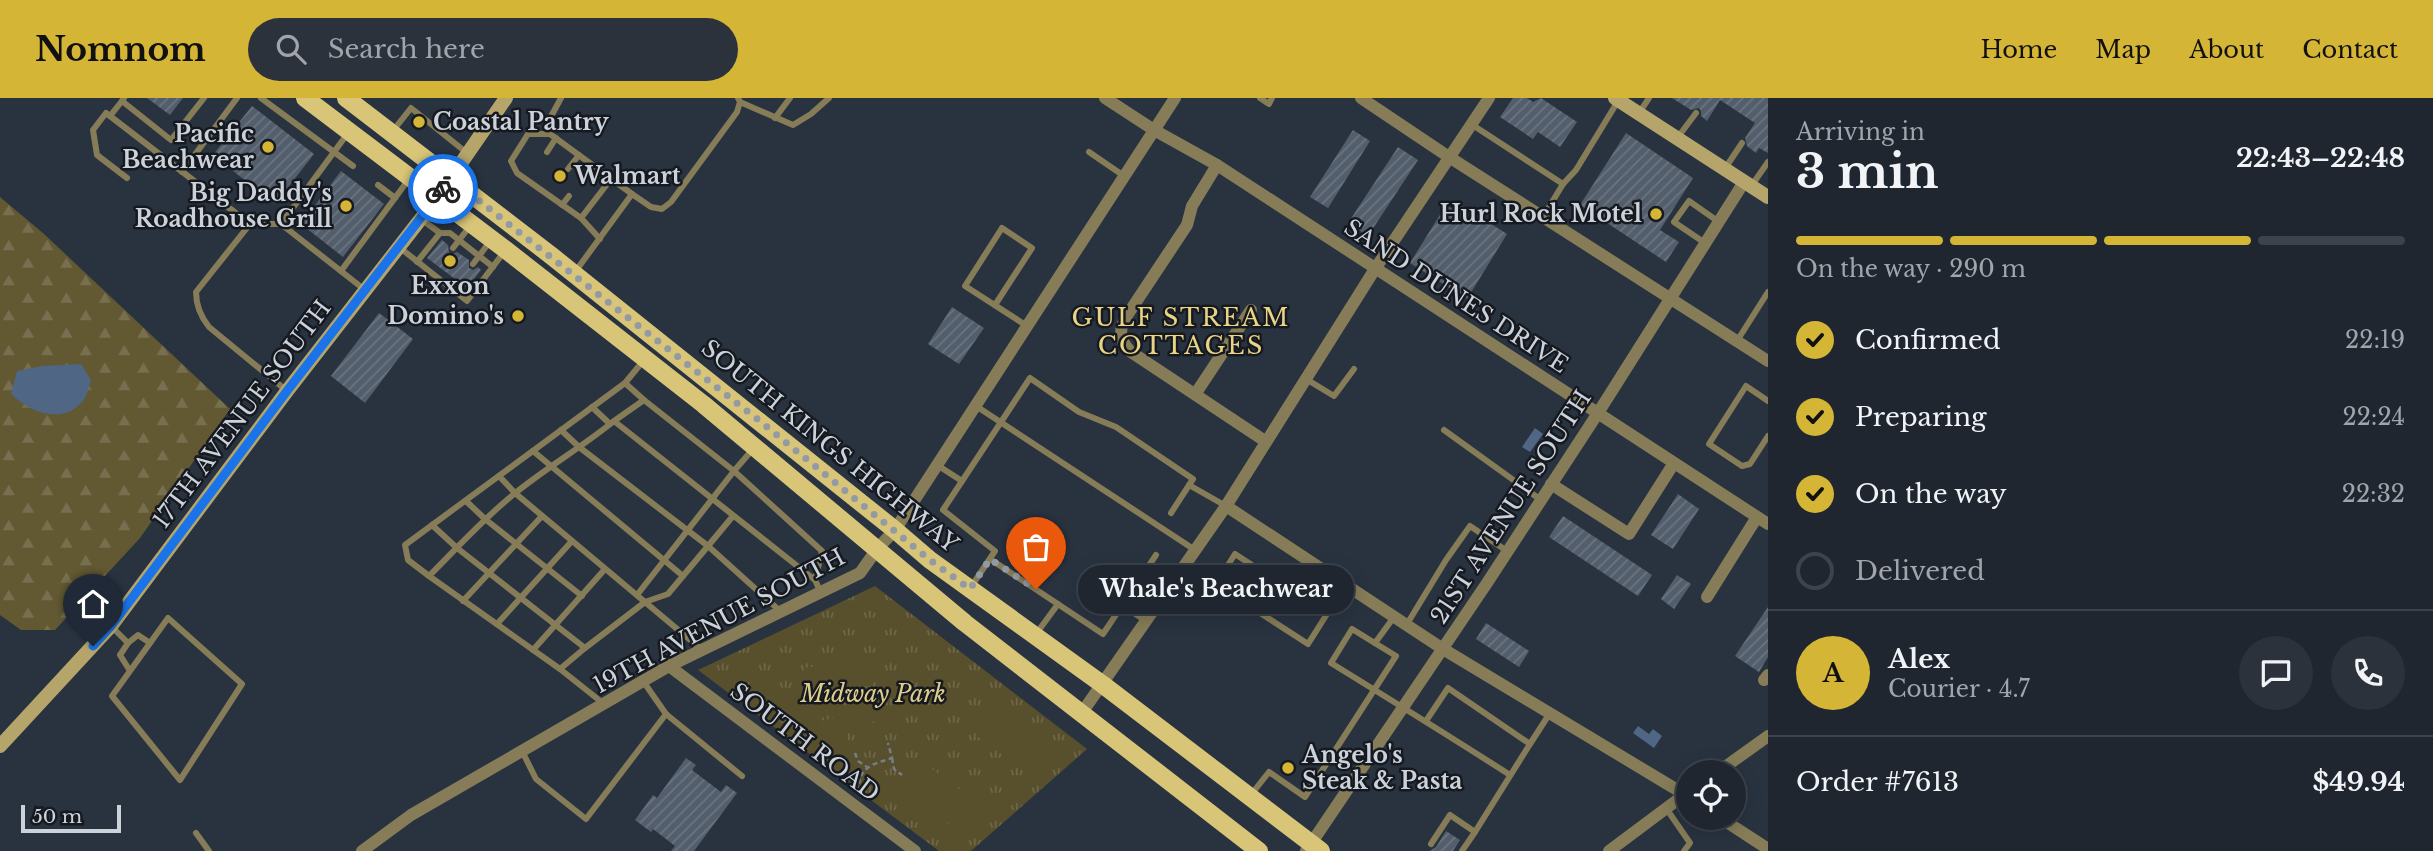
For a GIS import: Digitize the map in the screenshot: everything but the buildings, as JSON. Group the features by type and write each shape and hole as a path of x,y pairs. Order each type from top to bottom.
{"main road":[{"name":"SOUTH KINGS HIGHWAY","path":"305,98 645,359 1082,714 1259,851"},
{"name":"SOUTH KINGS HIGHWAY","path":"358,102 391,133 574,274 930,560 1102,684 1312,848"}],"street":[{"name":"17TH AVENUE SOUTH","path":"0,746 111,626 287,391 437,198 506,98"},
{"name":"SAND DUNES DRIVE","path":"1105,98 1154,130 1217,165 1763,520"},
{"name":"19TH AVENUE SOUTH","path":"362,851 411,815 669,666 860,573 895,530 1175,98"},
{"path":"1362,98 1449,157 1768,361"},
{"path":"1082,714 1226,506 1375,269 1489,98"},
{"path":"1626,103 1677,139 1758,188"},
{"path":"1217,165 1192,206 1187,225 1126,317 1121,330 1122,341 1131,352 1265,441"},
{"name":"21ST AVENUE SOUTH","path":"1312,848 1598,413 1719,222 1758,188"},
{"path":"1196,394 1251,310"},
{"path":"1551,484 1629,534 1674,463"},
{"path":"1226,506 1443,649 1676,788"},
{"path":"1707,597 1763,520"},
{"name":"SOUTH ROAD","path":"669,666 915,851"},
{"path":"1735,760 1768,736"},
{"path":"1609,851 1676,802"},
{"path":"1739,830 1768,849"}],"lane":[{"path":"110,116 123,100 172,140 204,98"},
{"path":"182,172 237,98"},
{"path":"261,98 353,166"},
{"path":"547,152 553,136 548,122 561,98"},
{"path":"775,118 790,98"},
{"path":"600,239 581,218 517,173 511,161 528,134 553,136 651,207 662,209 671,202 737,112 739,100 793,125 829,98"},
{"path":"1260,98 1269,104 1272,98"},
{"path":"1543,217 1563,184 1626,103 1649,98"},
{"path":"391,133 411,108 467,153"},
{"path":"127,178 97,155 93,130 106,113 250,224 281,224 365,290"},
{"path":"1677,139 1696,113"},
{"path":"1471,124 1563,184"},
{"path":"281,224 349,131"},
{"path":"1724,169 1742,144"},
{"path":"1088,152 1125,176"},
{"path":"568,169 579,155"},
{"path":"1758,188 1768,162"},
{"path":"583,178 592,165"},
{"path":"528,181 534,172"},
{"path":"341,271 410,178"},
{"path":"581,218 611,179"},
{"path":"378,185 396,198"},
{"path":"549,196 555,187"},
{"path":"574,274 632,194"},
{"path":"562,205 569,196"},
{"path":"1706,243 1674,222 1689,201 1719,222"},
{"path":"421,219 440,233 450,233 493,267"},
{"path":"250,224 196,292 196,302 209,327 287,391"},
{"path":"453,248 471,224"},
{"path":"995,305 1032,248 1002,228 965,286 1027,326"},
{"path":"417,262 440,233"},
{"path":"399,247 467,301 493,267 499,245"},
{"path":"473,264 479,256 499,245"},
{"path":"433,274 439,267"},
{"path":"454,291 459,283"},
{"path":"1737,341 1768,292"},
{"path":"604,704 560,669 408,560 405,545 625,383 645,359"},
{"path":"1306,379 1334,396 1354,369"},
{"path":"970,589 995,551 943,510 1030,378 1079,412 1116,427 1194,479 1171,513"},
{"path":"625,383 734,471 822,551 815,580"},
{"path":"1768,401 1746,386 1709,443 1742,466 1750,464 1768,436"},
{"path":"429,576 485,519 515,493 645,400"},
{"path":"976,406 1195,550"},
{"path":"592,407 815,580 821,593"},
{"path":"561,430 579,447 708,546 781,612"},
{"path":"1444,430 1541,500"},
{"path":"637,595 754,447"},
{"path":"533,451 683,576"},
{"path":"937,465 962,481"},
{"path":"499,476 515,493 703,650"},
{"path":"1189,485 1226,506"},
{"path":"466,501 515,544 582,596"},
{"path":"463,601 542,516"},
{"path":"560,669 645,602 667,594 733,516"},
{"path":"432,525 457,548 585,648"},
{"path":"1406,625 1470,526 1507,551"},
{"path":"497,624 572,541"},
{"path":"1185,565 1308,644 1327,614 1235,554 1216,584"},
{"path":"990,559 1103,634 1156,555"},
{"path":"533,650 605,569"},
{"path":"1035,636 1058,604"},
{"path":"1122,605 1146,621"},
{"path":"1376,643 1394,617"},
{"path":"168,618 242,684 180,780 113,696 150,643 168,618"},
{"path":"111,626 128,643"},
{"path":"1250,797 1269,772 1305,797 1374,690 1396,656 1352,629 1331,663 1374,690 1404,707 1510,775"},
{"path":"130,671 120,655 128,643 138,635 150,643"},
{"path":"643,681 666,713 742,775"},
{"path":"1426,721 1448,688 1530,744"},
{"path":"522,751 536,779 586,819 666,713"},
{"path":"1462,851 1550,713"},
{"path":"1666,808 1690,843 1684,851"},
{"path":"1432,844 1450,815 1475,832"},
{"path":"195,833 209,851"}],"path":[{"path":"888,743 894,768 902,775"},
{"path":"855,753 858,761 867,766"},
{"path":"840,794 849,779 860,778 864,768 892,758"}],"green space":[{"path":"0,197 44,234 230,409 140,538 55,630 21,630 0,615"},
{"name":"Midway Park","path":"875,586 1087,749 971,851 939,851 698,670"},
{"path":"866,655 869,667 843,672 841,660"},
{"path":"831,663 833,675 807,680 805,668"},
{"path":"870,673 873,685 847,690 844,678"},
{"path":"834,681 837,692 811,698 809,686"},
{"path":"874,690 877,702 851,708 848,696"},
{"path":"838,698 841,710 815,716 812,704"},
{"path":"878,708 880,720 854,726 852,714"},
{"path":"995,712 1014,726 997,751 977,736"},
{"path":"842,716 844,728 818,734 816,722"},
{"path":"882,726 884,738 858,744 856,732"},
{"path":"1017,728 1058,759 1040,784 999,752"},
{"path":"846,734 848,746 822,751 820,739"},
{"path":"923,762 940,775 912,812 894,799"},
{"path":"946,779 963,792 935,830 918,816"},
{"path":"969,796 987,809 958,847 941,834"}],"water":[{"path":"81,364 91,380 88,391 75,409 66,413 56,415 37,411 11,394 17,371 42,366"},
{"path":"1535,428 1543,434 1530,452 1522,447"},
{"path":"1638,726 1649,734 1653,729 1662,736 1654,748 1633,733"}],"way so far":[{"path":"443,189 450,178 970,589 990,559 1036,589"}],"place":[{"name":"Coastal Pantry","path":"419,122"},
{"name":"Pacific Beachwear","path":"268,147"},
{"name":"Walmart","path":"560,176"},
{"name":"Big Daddy's Roadhouse Grill","path":"346,206"},
{"name":"Hurl Rock Motel","path":"1656,214"},
{"name":"Exxon","path":"450,261"},
{"name":"Domino's","path":"518,316"},
{"name":"Whale's Beachwear","path":"1036,589"},
{"name":"Angelo's Steak & Pasta","path":"1288,768"}],"district":[{"name":"GULF STREAM COTTAGES","path":"1181,332"}],"route":[{"path":"93,646 111,626 443,189"}]}
